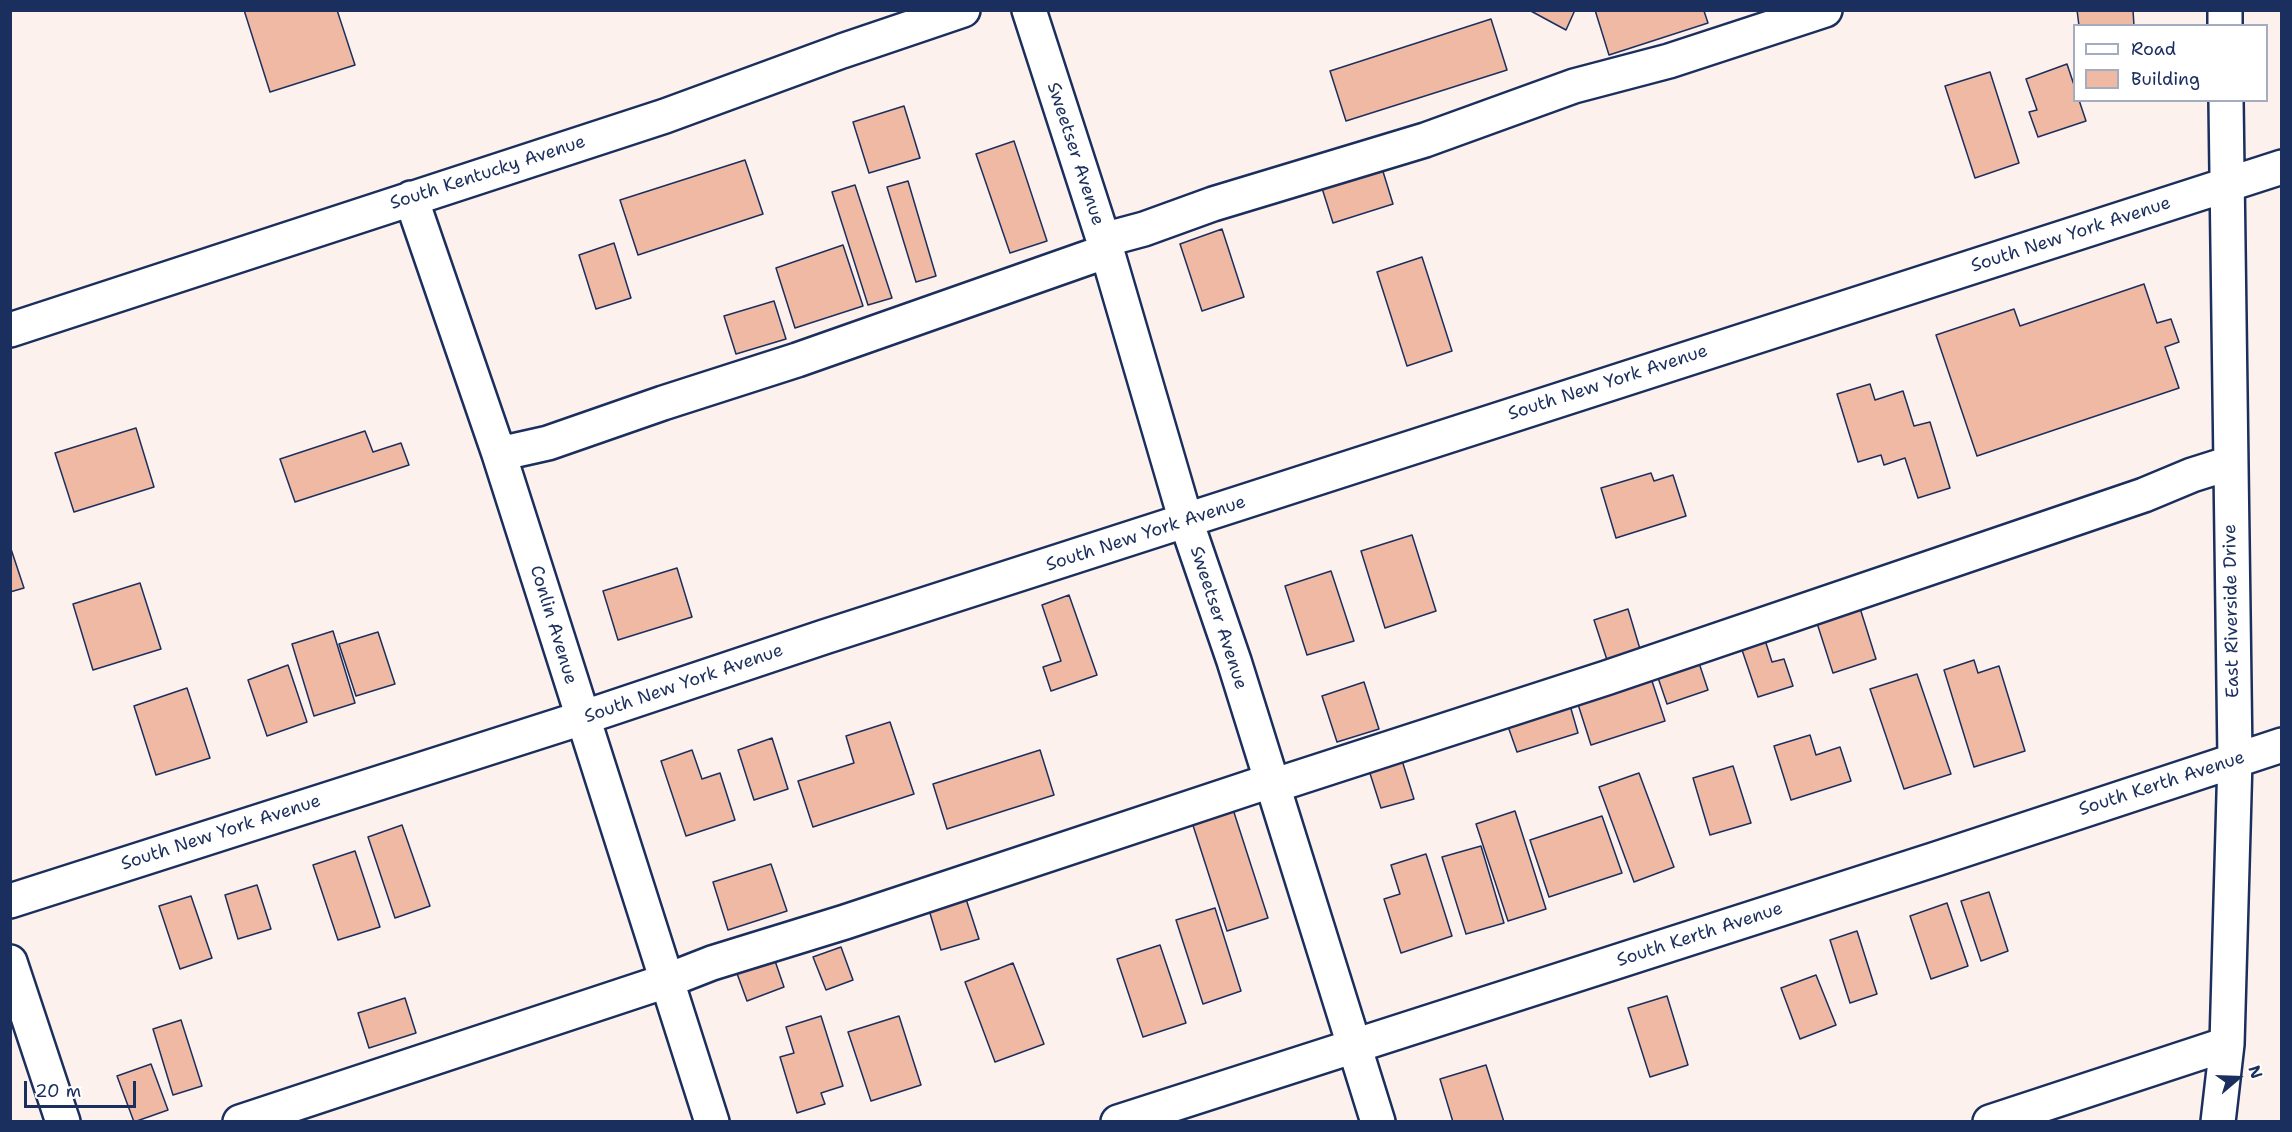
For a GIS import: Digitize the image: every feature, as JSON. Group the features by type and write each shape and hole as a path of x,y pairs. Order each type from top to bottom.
{"street":[{"name":"South Kentucky Avenue","path":"10,330 665,116 842,51 963,10"},
{"name":"Sweetser Avenue","path":"1029,10 1105,246 1186,522 1234,661 1378,1122"},
{"path":"499,454 548,443 796,360 1213,204 1425,140 1574,86 1669,61 1746,23 1825,10"},
{"name":"East Riverside Drive","path":"2218,1122 2227,1044 2235,759 2226,102"},
{"name":"South New York Avenue","path":"10,901 2282,167"},
{"name":"Conlin Avenue","path":"411,198 499,454 712,1122"},
{"path":"240,1122 666,981 712,963 1270,781 1285,782 1606,678 2132,499 2192,475 2230,463"},
{"name":"South Kerth Avenue","path":"1118,1122 1936,860 2282,745"},
{"path":"10,962 63,1122"},
{"path":"1990,1122 2227,1044"}],"building":[{"path":"244,10 337,10 355,65 270,92"},
{"path":"1529,10 1575,10 1566,30"},
{"path":"1595,10 1706,10 1704,11 1708,23 1609,55"},
{"path":"2077,10 2133,10 2134,24 2079,24"},
{"path":"1491,19 1507,70 1346,121 1330,71"},
{"path":"2067,64 2073,82 2073,102 2080,102 2086,121 2038,137 2029,112 2037,110 2026,79"},
{"path":"1990,72 2019,163 1975,178 1945,86"},
{"path":"904,106 920,158 869,173 853,122"},
{"path":"1014,141 1047,241 1010,253 976,154"},
{"path":"745,160 763,214 638,255 620,200"},
{"path":"1381,165 1393,204 1333,223 1321,185"},
{"path":"908,181 936,276 916,282 887,187"},
{"path":"855,185 892,298 868,305 832,192"},
{"path":"1222,229 1244,297 1202,311 1180,244"},
{"path":"614,243 631,298 596,309 579,255"},
{"path":"843,245 863,306 795,328 776,268"},
{"path":"1422,257 1452,351 1407,366 1377,272"},
{"path":"2144,284 2157,323 2171,319 2179,342 2165,347 2179,388 1977,456 1936,335 2014,309 2020,326"},
{"path":"774,301 786,339 736,354 724,316"},
{"path":"1870,384 1875,400 1903,391 1914,426 1930,422 1950,488 1918,498 1905,458 1884,465 1881,455 1858,462 1837,394"},
{"path":"136,428 154,487 74,512 55,453"},
{"path":"365,431 373,452 401,443 409,465 295,502 280,459"},
{"path":"1651,473 1654,481 1673,475 1686,516 1616,538 1601,488"},
{"path":"1412,535 1436,611 1385,628 1361,551"},
{"path":"10,546 24,588 10,592"},
{"path":"677,568 692,617 618,640 603,591"},
{"path":"1331,571 1354,641 1307,655 1285,586"},
{"path":"140,583 161,649 93,670 73,604"},
{"path":"1069,595 1097,675 1051,691 1043,667 1061,661 1042,605"},
{"path":"1859,605 1876,659 1833,673 1816,620"},
{"path":"1628,609 1640,649 1607,660 1594,620"},
{"path":"333,631 355,703 314,716 292,644"},
{"path":"378,632 395,684 356,696 339,644"},
{"path":"1765,640 1772,662 1784,659 1793,686 1758,697 1741,647"},
{"path":"1695,651 1708,690 1667,704 1654,666"},
{"path":"1974,660 1978,673 1999,666 2025,751 1974,767 1944,670"},
{"path":"288,665 307,722 267,736 248,680"},
{"path":"1917,674 1951,774 1904,789 1870,689"},
{"path":"1650,675 1665,721 1591,745 1576,698"},
{"path":"1364,682 1379,729 1337,742 1322,696"},
{"path":"187,688 210,758 156,775 134,706"},
{"path":"1567,695 1578,733 1517,752 1504,715"},
{"path":"890,722 914,794 813,827 798,781 854,763 846,736"},
{"path":"1810,735 1816,755 1840,747 1851,781 1791,800 1774,746"},
{"path":"772,738 788,789 754,800 738,750"},
{"path":"692,750 702,779 720,773 735,820 686,836 661,761"},
{"path":"1040,750 1054,795 947,829 933,784"},
{"path":"1400,754 1414,799 1381,808 1367,764"},
{"path":"1733,766 1751,823 1710,835 1693,778"},
{"path":"1639,773 1674,867 1634,882 1599,787"},
{"path":"1230,800 1268,918 1227,931 1189,813"},
{"path":"1515,811 1546,909 1508,921 1476,824"},
{"path":"1602,816 1622,873 1549,897 1530,840"},
{"path":"402,825 430,906 395,918 368,837"},
{"path":"1481,846 1504,923 1466,934 1442,857"},
{"path":"355,851 380,927 338,940 313,865"},
{"path":"1426,854 1452,936 1401,953 1384,899 1400,894 1391,865"},
{"path":"771,864 787,911 728,930 713,882"},
{"path":"257,885 271,929 238,939 225,895"},
{"path":"1989,892 2008,951 1981,961 1961,901"},
{"path":"191,896 212,958 180,969 159,906"},
{"path":"966,899 979,939 941,950 929,910"},
{"path":"1947,903 1968,966 1931,979 1910,916"},
{"path":"1215,908 1241,991 1203,1004 1176,920"},
{"path":"1857,931 1877,994 1850,1003 1830,940"},
{"path":"1160,945 1186,1023 1143,1037 1117,959"},
{"path":"841,947 853,980 826,990 813,957"},
{"path":"773,955 784,987 747,1001 735,968"},
{"path":"1013,963 1044,1044 995,1062 965,982"},
{"path":"1816,975 1836,1025 1800,1039 1781,988"},
{"path":"1667,996 1688,1065 1650,1077 1628,1008"},
{"path":"405,998 416,1033 369,1048 358,1013"},
{"path":"821,1016 843,1086 821,1093 825,1104 797,1113 780,1057 794,1053 786,1027"},
{"path":"899,1016 921,1085 871,1101 848,1032"},
{"path":"181,1020 202,1086 173,1095 153,1029"},
{"path":"151,1064 168,1110 134,1122 117,1076"},
{"path":"1486,1065 1504,1122 1453,1122 1440,1079"}]}
